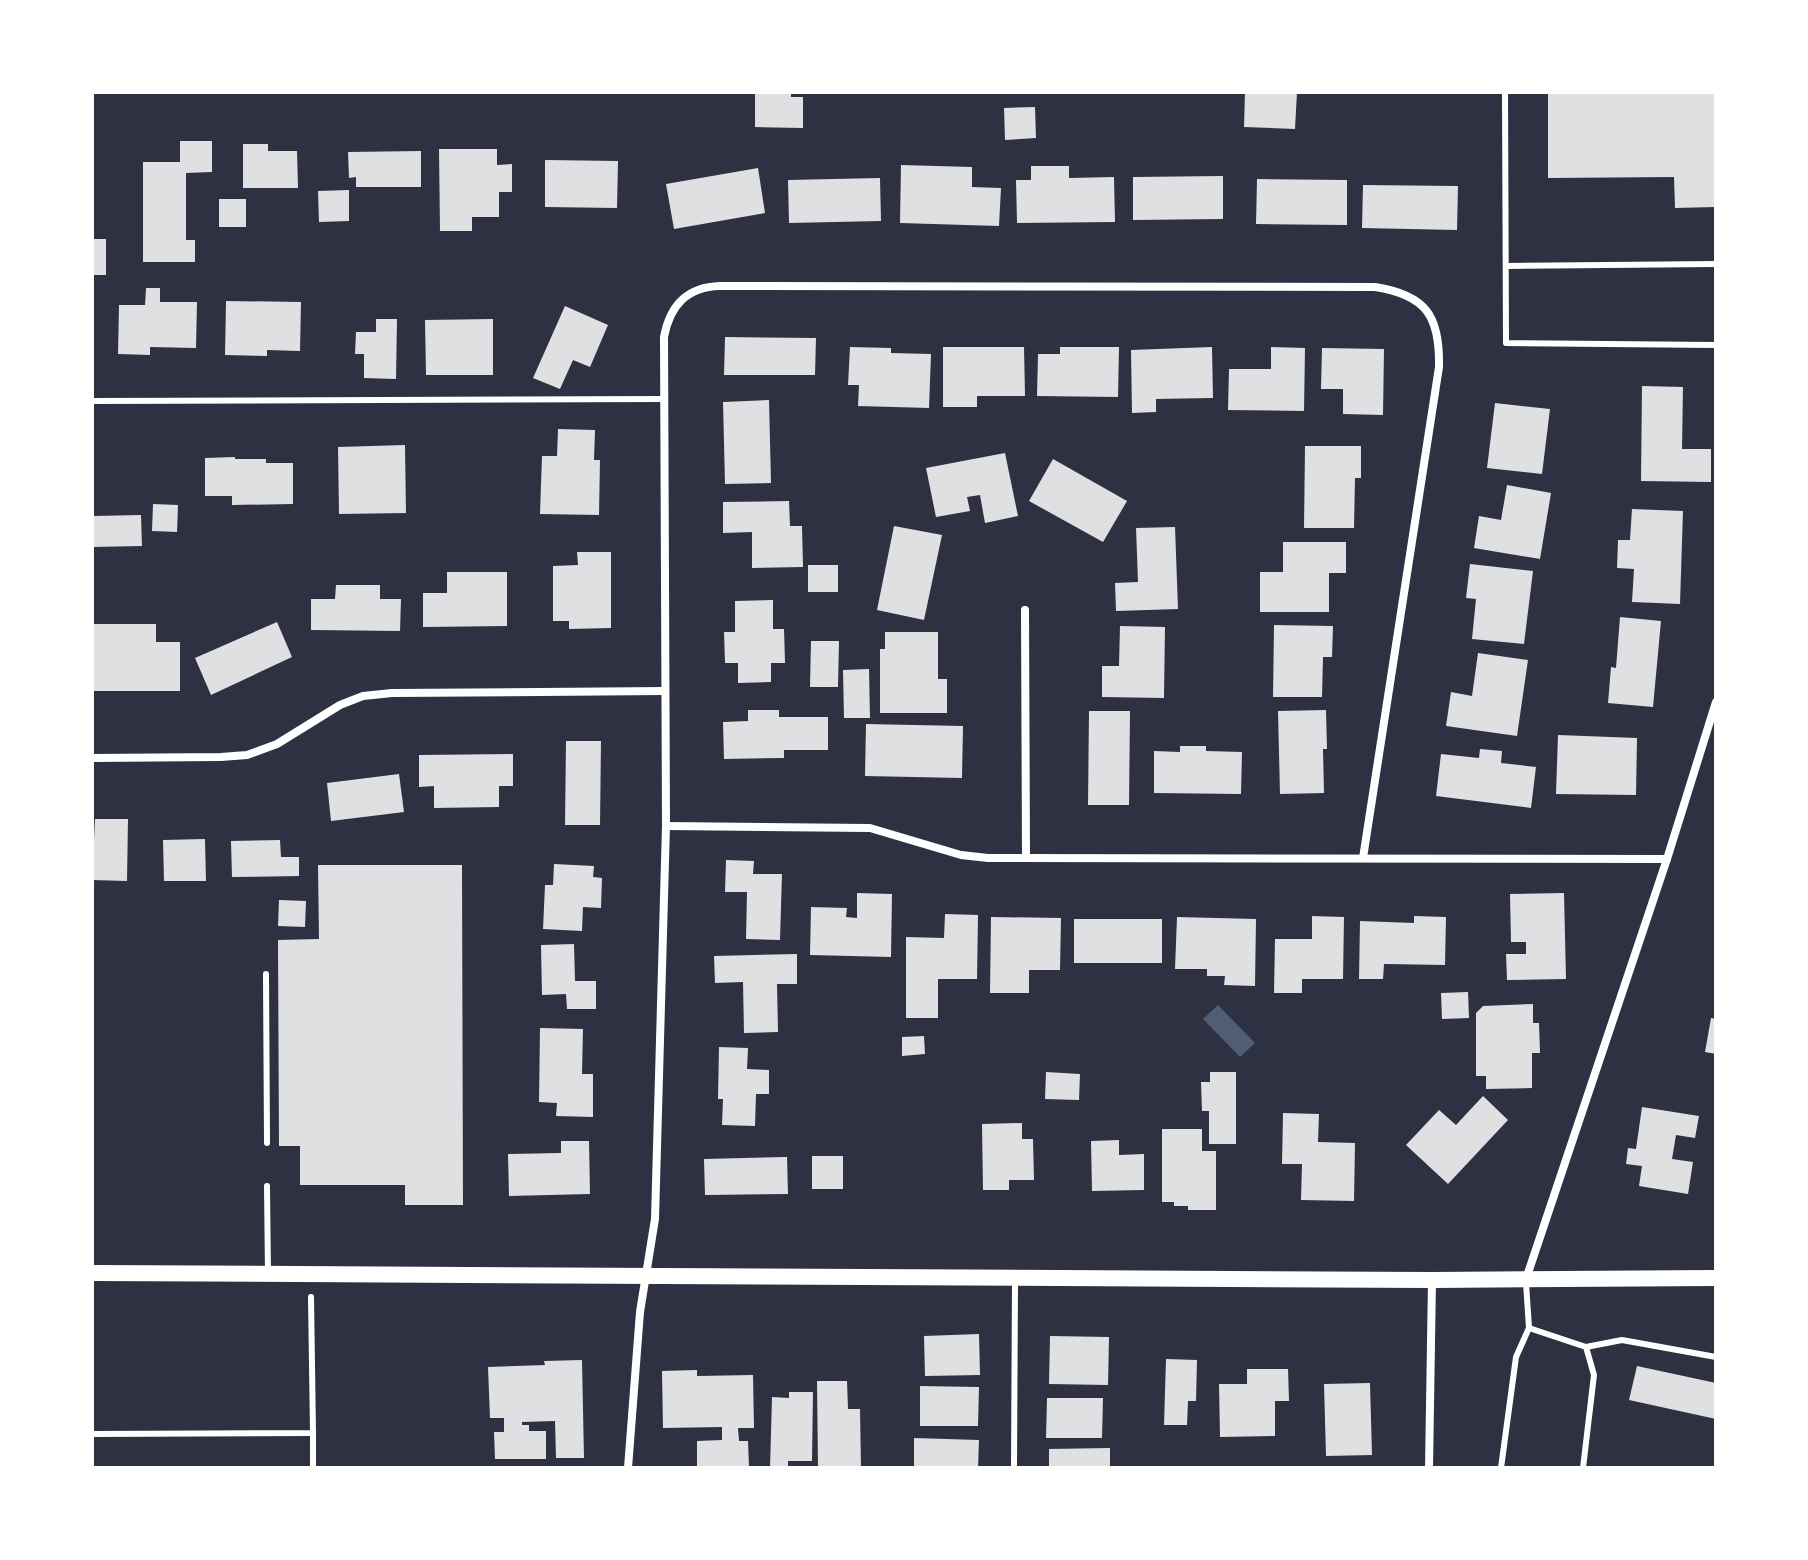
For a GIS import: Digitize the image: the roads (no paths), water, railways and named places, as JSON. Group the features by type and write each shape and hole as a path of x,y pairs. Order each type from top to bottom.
{"main road":[{"path":"92,1273 1015,1279 1716,1278"}],"street":[{"path":"628,1468 640,1312 655,1219 666,826 664,337 677,302 697,289 720,286 1375,287 1399,291 1415,301 1436,325 1438,378 1363,858"},
{"path":"1025,610 1026,858"},
{"path":"92,758 247,755 277,744 340,705 363,696 392,693 665,691"},
{"path":"1526,1279 1667,859 1716,702"},
{"path":"666,826 870,828 961,855 988,858 1667,859"},
{"path":"1429,1468 1432,1280"}],"lane":[{"path":"1505,92 1506,343 1716,345"},
{"path":"1506,266 1716,264"},
{"path":"92,401 665,399"},
{"path":"266,974 267,1143"},
{"path":"267,1186 268,1275"},
{"path":"1014,1468 1015,1279"},
{"path":"1501,1468 1516,1357 1529,1328 1526,1279"},
{"path":"311,1297 313,1468"},
{"path":"1529,1328 1586,1347 1622,1340 1716,1357"},
{"path":"1583,1468 1594,1375 1586,1347"},
{"path":"92,1434 313,1433"}],"water":[{"path":"1218,1005 1255,1043 1240,1057 1203,1019"}]}
